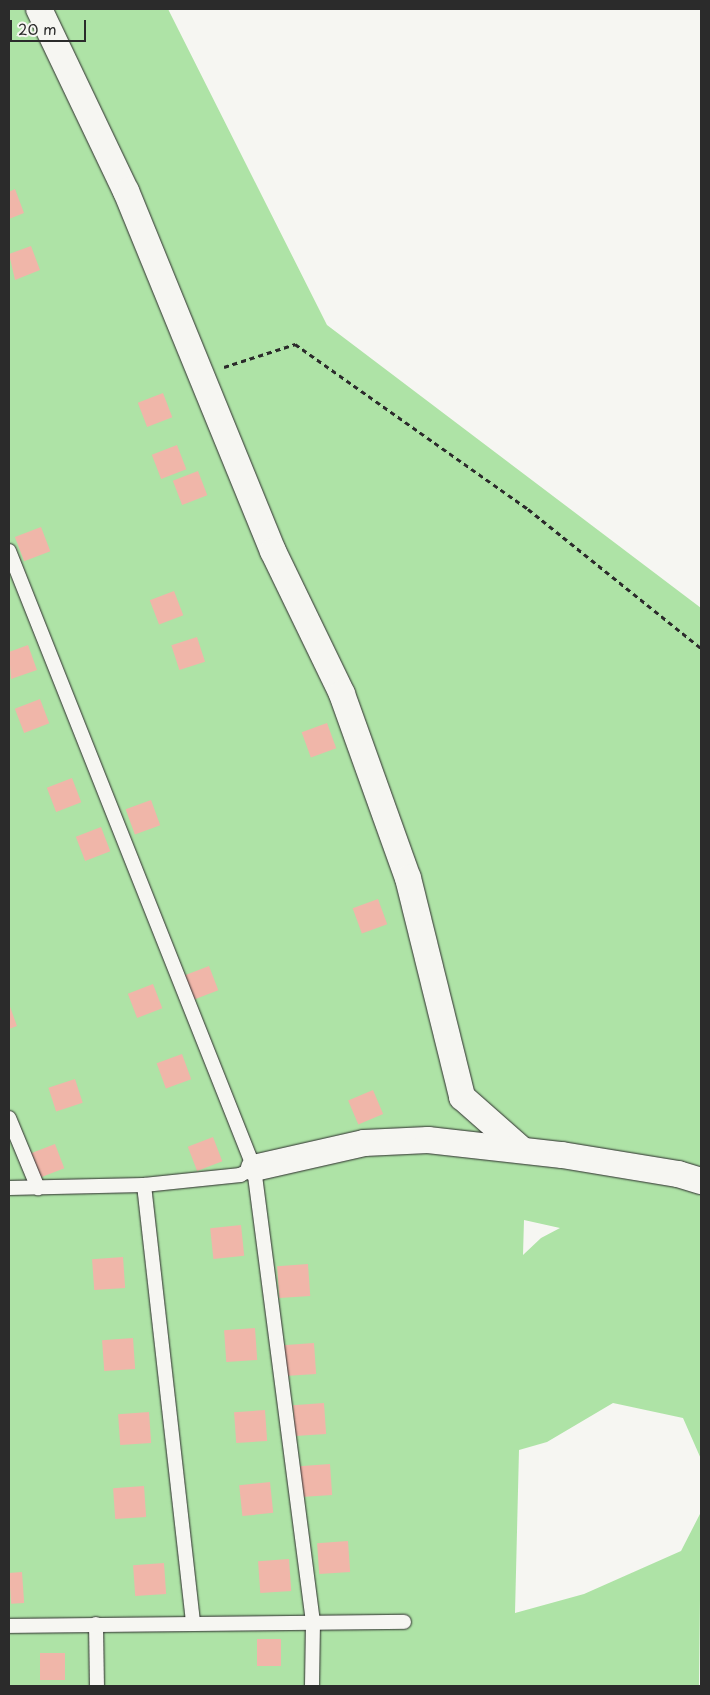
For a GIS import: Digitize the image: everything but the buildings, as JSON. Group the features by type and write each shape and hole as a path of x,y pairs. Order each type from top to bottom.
{"street":[{"path":"39,9 126,191 273,552 342,694 379,789 408,878 462,1097 521,1149"},
{"path":"254,1168 364,1143 428,1140 521,1149 678,1174 701,1182"}],"lane":[{"path":"9,551 254,1168 313,1622 312,1686"},
{"path":"9,1118 38,1188"},
{"path":"9,1188 144,1185 240,1175 254,1168"},
{"path":"144,1185 193,1622"},
{"path":"9,1626 193,1622 404,1622"},
{"path":"96,1624 97,1686"}],"path":[{"path":"201,374 295,344 528,510 701,648"}],"green space":[{"path":"9,9 168,9 327,325 701,608 701,1459 683,1418 613,1403 547,1442 519,1450 515,1613 584,1594 681,1551 701,1512 699,1686 9,1686","holes":["524,1220 560,1228 541,1238 523,1255"]}]}
